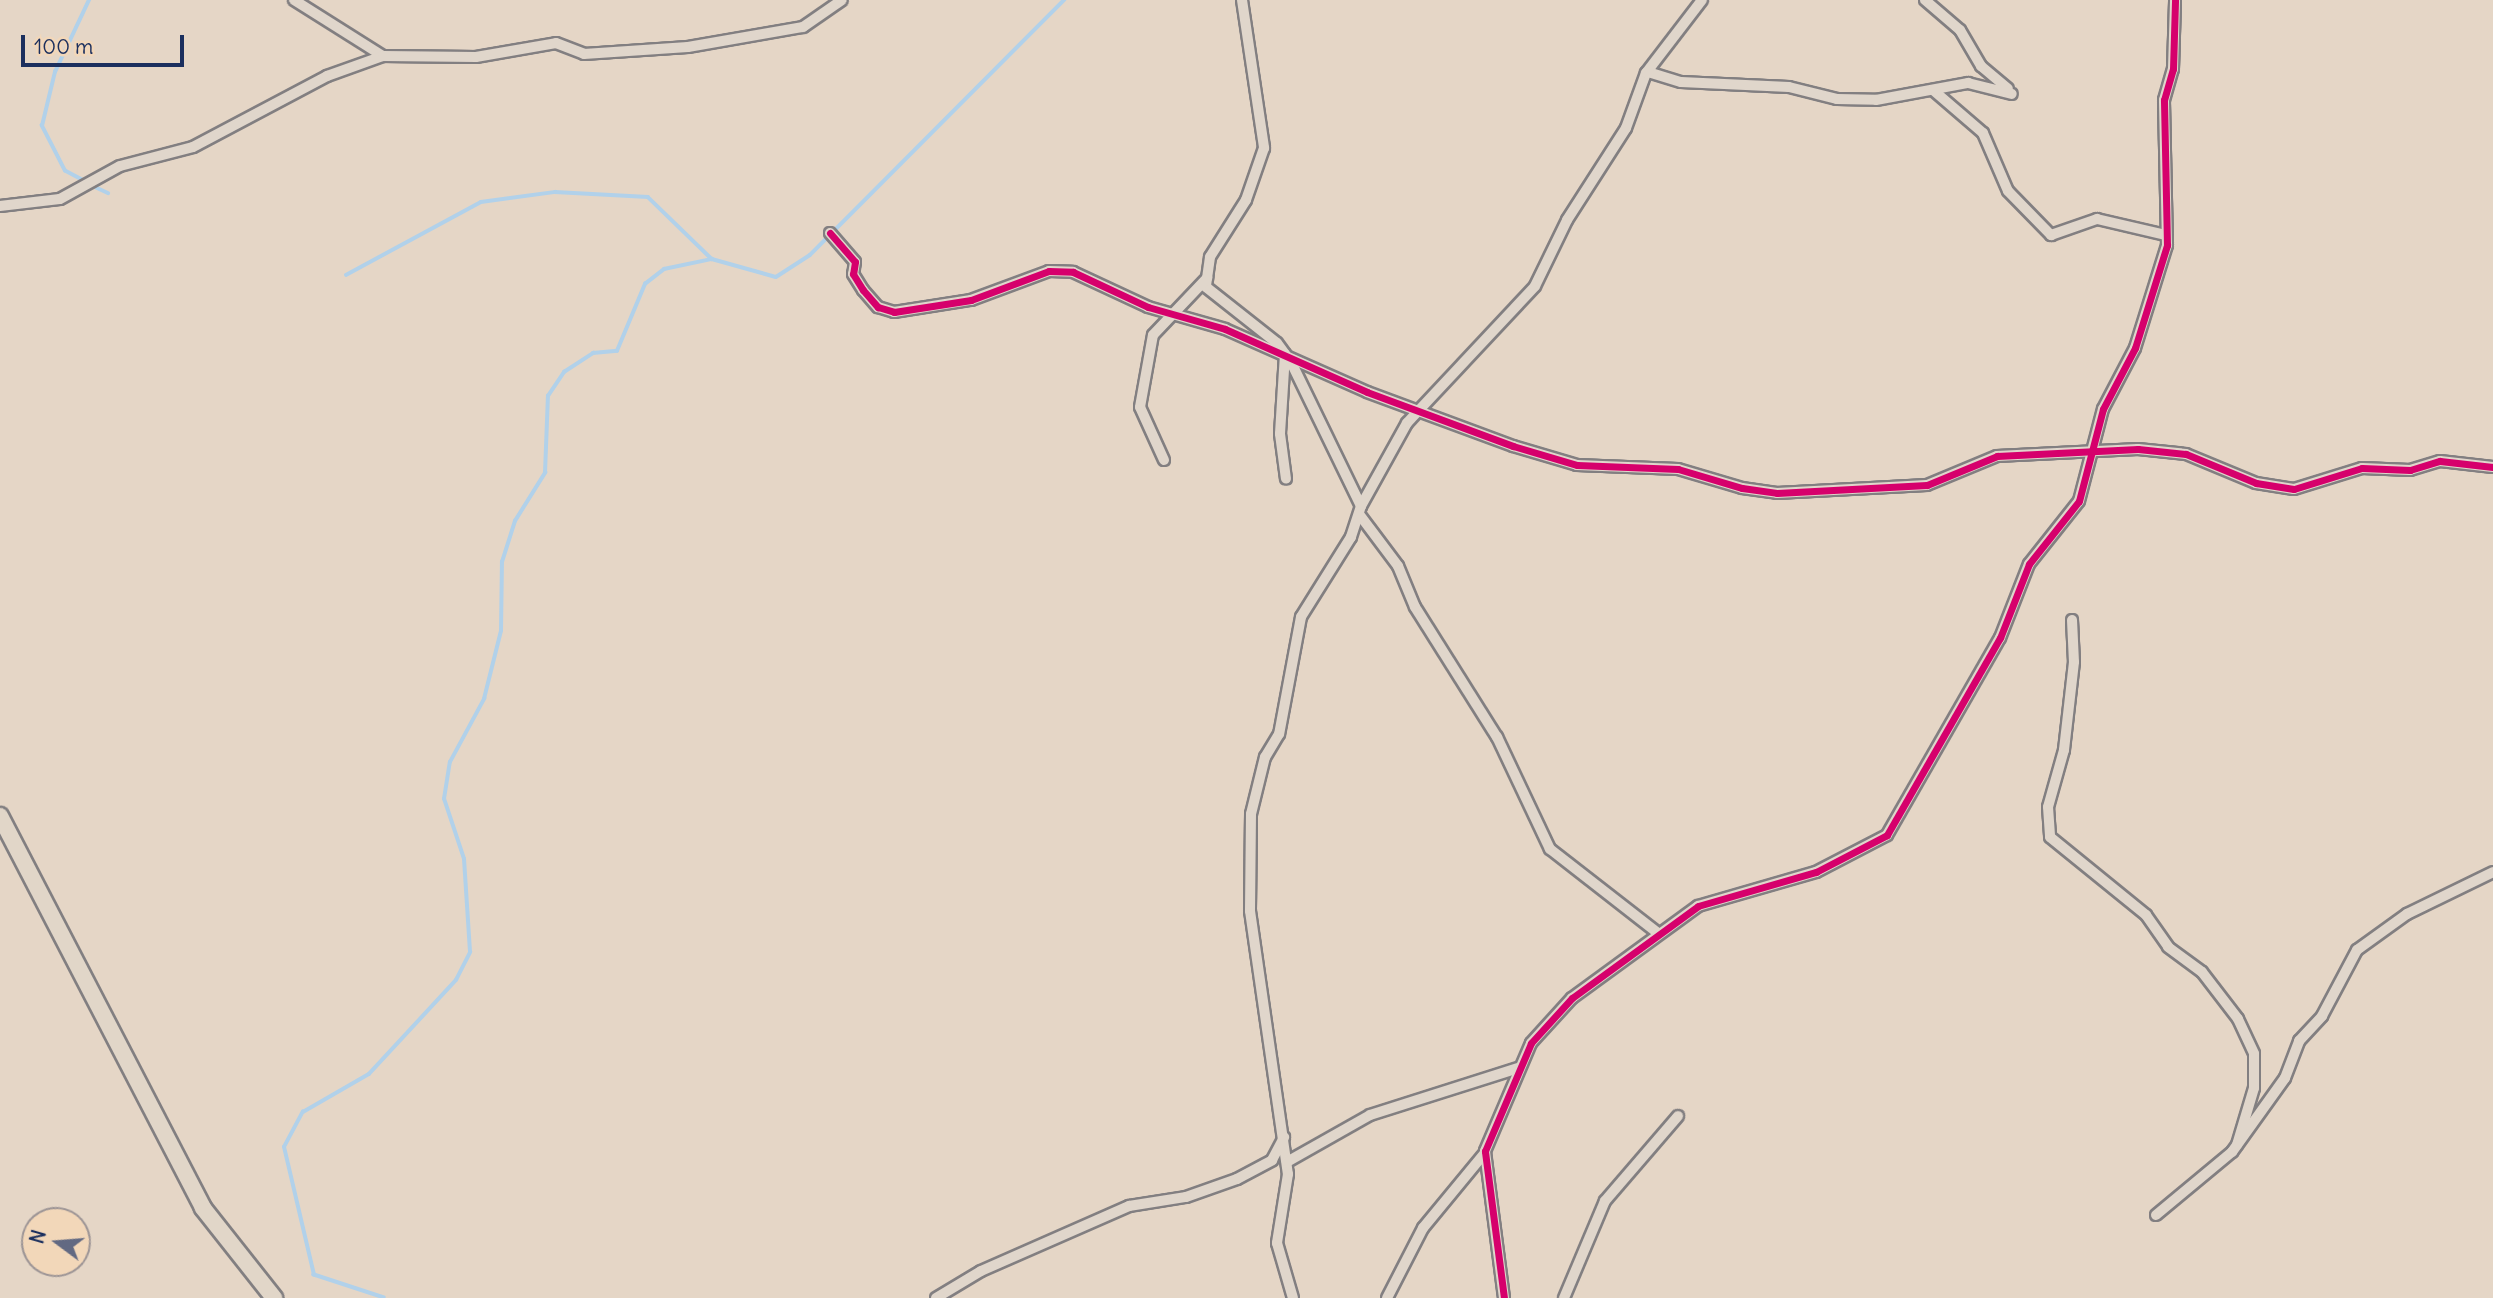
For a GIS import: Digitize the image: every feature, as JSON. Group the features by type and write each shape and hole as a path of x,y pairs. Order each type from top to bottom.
{"highway":[{"path":"0,816 204,1208 274,1298"}],"street":[{"path":"294,0 383,56"},
{"path":"0,206 60,199 120,166 193,147 327,76 383,56 476,57 556,43 584,54 688,47 803,27 842,0"},
{"path":"1241,0 1264,148 1246,200 1210,257 1206,287 1285,354 1360,510 1398,566 1415,607 1497,737 1549,849 1658,933"},
{"path":"1293,1298 1277,1243 1287,1162 1250,911 1251,814 1265,757 1279,734 1301,617 1351,537 1360,510 1399,435 1535,286 1567,219 1626,128 1648,72 1702,0"},
{"path":"1648,72 1681,82 1789,87 1837,99 1933,90 1968,83 2012,94 1981,66 1959,30 1925,0"},
{"path":"1387,1298 1423,1228 1485,1154 1518,1068 1531,1043 1572,998 1698,906 1816,872 1887,835 2000,638 2029,564 2079,501 2116,374 2135,348 2165,235 2164,100 2173,69 2175,0"},
{"path":"1933,90 1983,133 2008,191 2051,235 2097,219 2165,235"},
{"path":"830,233 855,262 853,274 863,290 878,307 894,312 971,300 1049,271 1073,272 1171,313 1285,354 1419,412 1561,462 1678,469 1726,486 1777,493 1927,485 1997,456 2168,450 2256,483 2294,489 2362,468 2410,470 2440,461 2493,467"},
{"path":"1164,460 1140,407 1153,335 1207,278"},
{"path":"1285,354 1280,434 1286,479"},
{"path":"2072,620 2074,662 2064,750 2048,807 2050,837 2146,915 2168,947 2202,972 2238,1019 2254,1054 2254,1088 2237,1145"},
{"path":"2155,1215 2219,1167 2237,1145 2285,1078 2299,1041 2322,1016 2357,950 2407,914 2493,872"},
{"path":"1287,1162 1370,1115 1518,1068"},
{"path":"1564,1298 1605,1201 1678,1116"},
{"path":"936,1298 981,1271 1129,1206 1186,1197 1237,1179 1272,1160 1284,1137"},
{"path":"1485,1154 1504,1298"}],"waterway":[{"path":"84,181 65,171 42,126 55,72 89,0"},
{"path":"346,275 481,202 555,192 648,197 712,259 776,277 810,255 1064,0"},
{"path":"91,185 108,193"},
{"path":"384,1298 314,1275 284,1147 303,1112 369,1074 456,980 470,952 464,859 444,799 450,762 484,699 501,631 502,562 515,521 545,473 548,396 564,372 593,353 617,351 645,284 664,269 712,259"}],"cycle path":[{"path":"1504,1298 1485,1151 1531,1043 1572,998 1698,906 1816,872 1887,835 2000,638 2029,564 2079,501 2103,409 2135,348 2167,245 2164,100 2173,69 2175,0"},
{"path":"830,233 855,262 853,274 863,290 878,307 894,312 971,300 1049,271 1073,272 1148,307 1225,329 1367,392 1513,446 1577,465 1678,469 1742,488 1777,493 1927,485 1997,456 2138,449 2186,454 2256,483 2294,489 2362,468 2410,470 2440,461 2493,467"}]}
